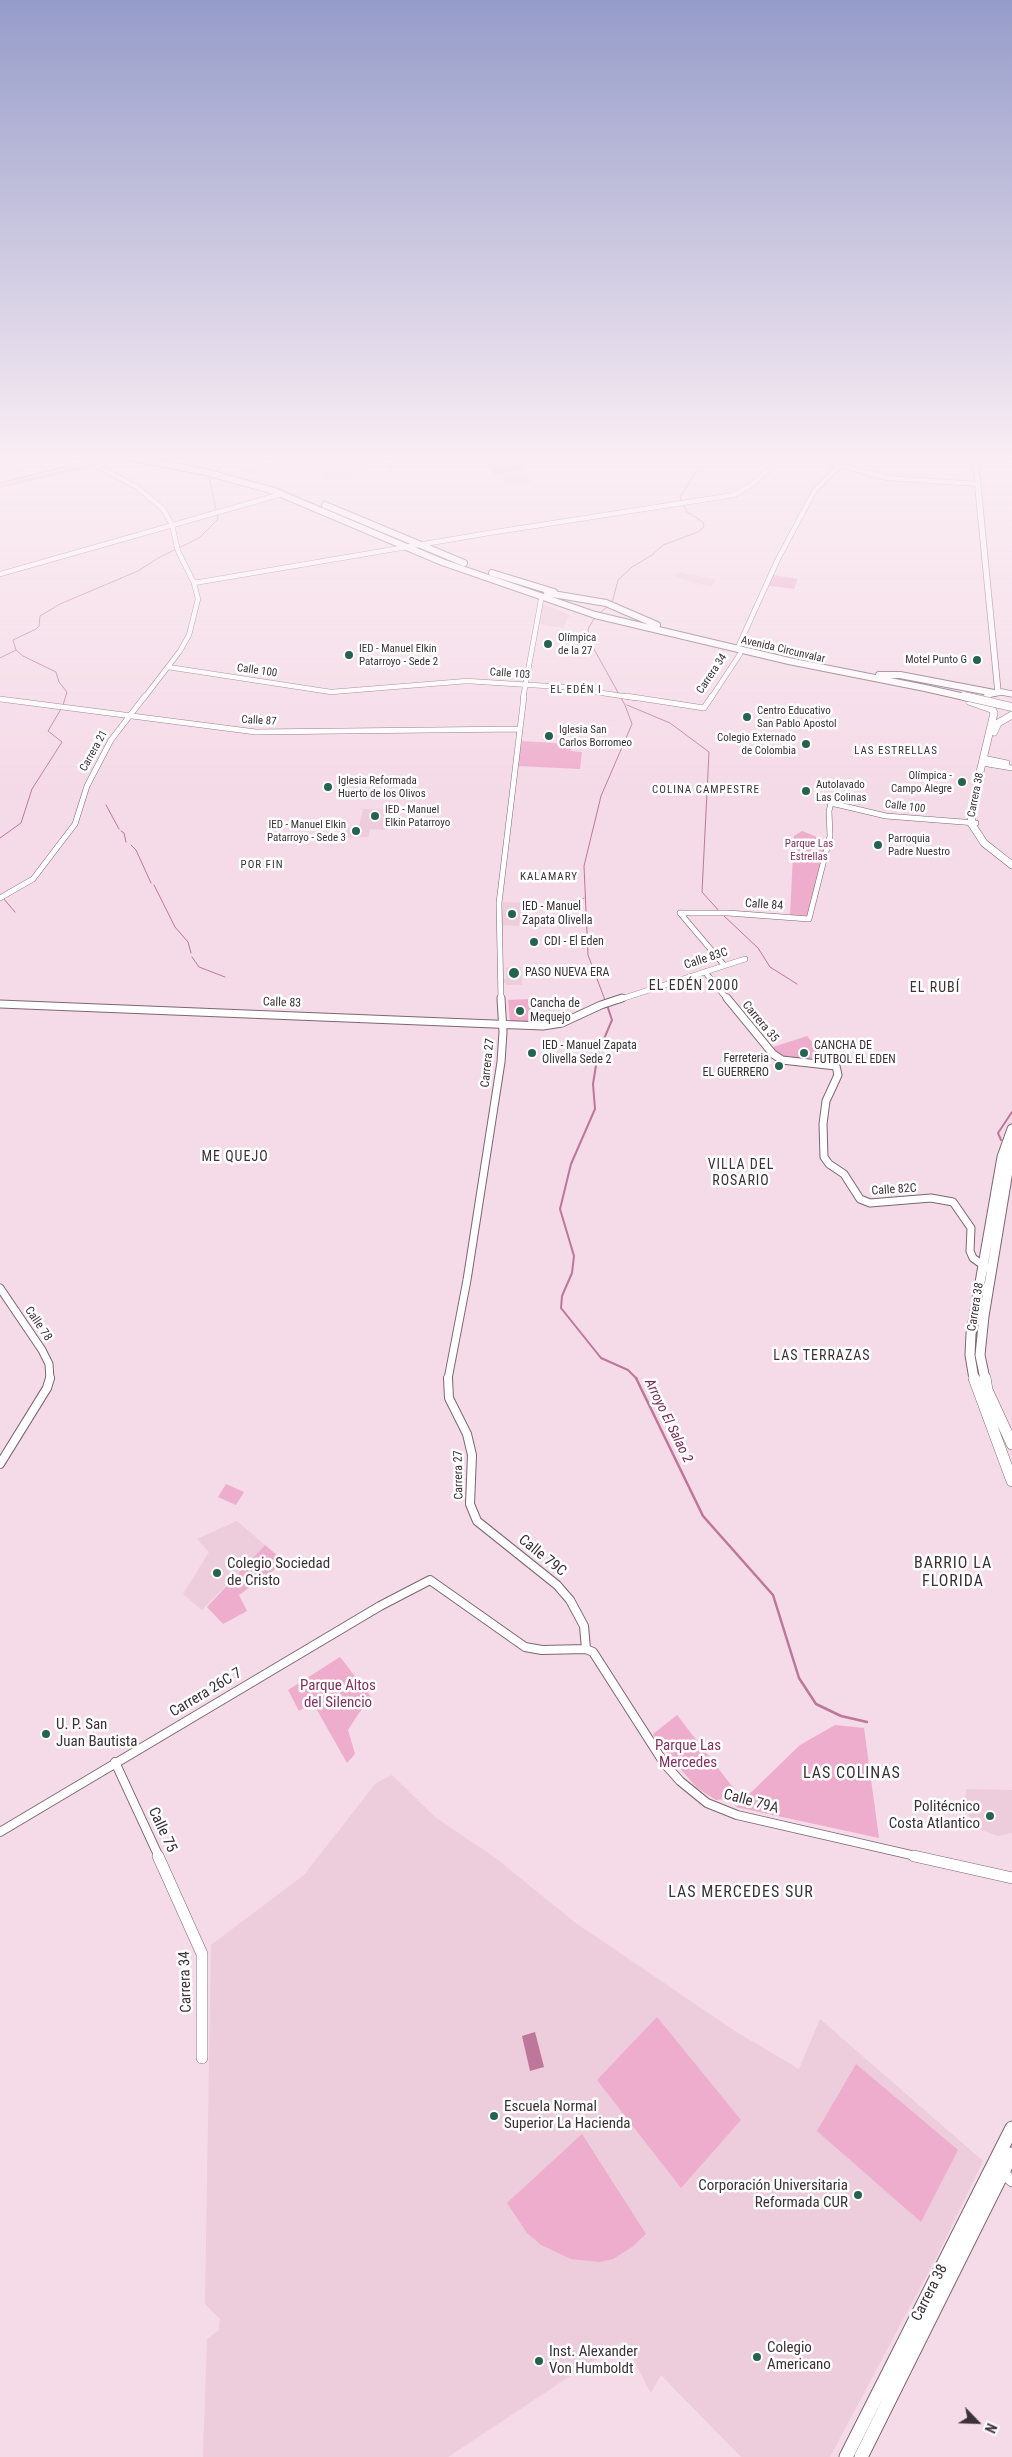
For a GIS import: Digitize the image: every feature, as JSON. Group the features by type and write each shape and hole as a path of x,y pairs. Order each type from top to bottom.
{"highway":[{"path":"461,572 595,617 740,654 836,675 977,702 991,709"},
{"name":"Avenida Circunvalar","path":"469,572 595,617 632,624 789,662 896,683 926,686"},
{"name":"Avenida Circunvalar","path":"486,572 532,589 586,600 610,602 638,617 680,632 1012,705"},
{"path":"489,572 538,588 610,602 669,626 739,645"},
{"path":"576,609 592,612 601,610 600,604 586,600"},
{"path":"632,624 610,616 606,612 616,610 638,617"},
{"path":"879,675 900,675 996,693"},
{"path":"896,683 908,688"}],"main road":[{"path":"986,572 998,679 996,693 1012,693"},
{"path":"998,679 1012,693"},
{"name":"Carrera 38","path":"985,761 994,713 985,699 996,693"},
{"path":"991,709 1012,714"},
{"name":"Carrera 38","path":"1012,714 1001,720 995,727 971,814 984,843 1012,865"},
{"name":"Carrera 38","path":"974,823 988,841 1012,860"},
{"name":"Carrera 38","path":"1012,1130 1002,1157 987,1267 981,1341 982,1371 987,1390 1012,1444"},
{"name":"Carrera 38","path":"1012,1146 971,1334 972,1371 975,1386 1012,1481"},
{"name":"Carrera 38","path":"846,2457 1012,2128"},
{"name":"Carrera 38","path":"861,2457 1008,2177 1012,2154"}],"street":[{"path":"189,572 194,583 260,572"},
{"path":"739,645 772,572"},
{"name":"Carrera 21","path":"0,898 33,879 75,824 83,794 96,766 128,716 168,667 189,635 198,603 194,583"},
{"name":"Carrera 27","path":"477,1521 470,1504 472,1455 467,1434 449,1398 448,1380 497,1092 503,1024 498,921 519,730 541,600"},
{"name":"Carrera 34","path":"704,708 740,654"},
{"name":"Calle 100","path":"168,667 344,693"},
{"name":"Calle 103","path":"344,693 448,682 526,685 564,687 704,708"},
{"name":"Calle 87","path":"0,699 256,732 466,728 519,730"},
{"path":"985,761 1012,764"},
{"path":"985,761 1012,768"},
{"name":"Calle 100","path":"809,919 830,836 829,811 831,803 886,816 974,823"},
{"name":"Calle 84","path":"724,965 680,913 717,912 809,919"},
{"name":"Calle 83C","path":"562,1023 612,1001 745,958"},
{"name":"Carrera 35","path":"704,972 771,1052 782,1060 836,1066 838,1075 826,1101 823,1124 826,1161"},
{"name":"Calle 83","path":"0,1004 168,1009 543,1026 562,1023"},
{"name":"Calle 82C","path":"826,1161 844,1174 856,1196 866,1203 931,1198 953,1202 971,1228 971,1254 987,1267"},
{"name":"Calle 78","path":"0,1288 42,1350 49,1364 51,1376 47,1388 0,1464"},
{"name":"Calle 79C","path":"477,1521 557,1585 570,1600 584,1626 586,1649"},
{"name":"Carrera 26C 7","path":"0,1832 115,1762 427,1580 438,1583 487,1622 525,1647 542,1650 586,1649"},
{"name":"Calle 79A","path":"586,1649 594,1652 664,1763 680,1781 707,1803 737,1815 1012,1878"},
{"name":"Calle 75","path":"115,1762 182,1909"},
{"name":"Carrera 34","path":"182,1909 199,1943 202,1954 202,2058"}],"shaded area":[{"path":"678,572 715,580 711,587 674,577"},
{"path":"543,604 570,615 563,628 540,624"},
{"name":"IED - Manuel Elkin Patarroyo","path":"363,809 390,810 385,830 370,829 368,837 343,838 344,828 359,827"},
{"name":"IED - Manuel Zapata Olivella","path":"503,902 523,903 519,926 501,925"},
{"name":"PASO NUEVA ERA","path":"506,967 521,967 522,985 506,985 506,983 502,983 502,980 506,979"},
{"name":"Colegio Sociedad de Cristo","path":"237,1521 265,1545 202,1610 183,1594 209,1552 197,1539"},
{"name":"Escuela Normal Superior La Hacienda","path":"392,1775 435,1817 493,1856 577,1924 738,2033 799,2069 820,2019 983,2161 938,2254 830,2457 741,2457 661,2375 651,2393 623,2341 448,2457 203,2457 207,2339 219,2330 220,2319 205,2304 211,1945 304,1875 376,1783"},
{"name":"Politécnico Costa Atlantico","path":"966,1789 1012,1790 1012,1833 998,1836 971,1826 965,1799"},
{"path":"535,2032 544,2067 530,2071 522,2036"}],"green space":[{"path":"773,575 798,579 794,589 769,586"},
{"path":"521,741 572,744 571,751 582,752 580,769 517,766"},
{"name":"Parque Las Estrellas","path":"802,831 827,841 808,916 790,915 794,836"},
{"name":"Cancha de Mequejo","path":"530,999 531,1022 510,1022 508,1000"},
{"path":"807,1036 829,1062 782,1057 770,1048"},
{"path":"226,1484 244,1492 236,1505 218,1497"},
{"path":"265,1545 285,1562 239,1595 247,1611 223,1624 207,1607"},
{"name":"Parque Altos del Silencio","path":"340,1657 372,1698 348,1730 355,1754 347,1763 313,1703 299,1711 288,1690"},
{"name":"Parque Las Mercedes","path":"677,1715 735,1790 726,1799 716,1800 697,1788 657,1742 653,1734"},
{"name":"Parque Las Mercedes","path":"835,1725 864,1728 879,1838 736,1807 800,1745"},
{"path":"657,2017 741,2120 681,2188 597,2080"},
{"path":"856,2064 958,2150 921,2222 817,2131"},
{"path":"582,2134 646,2234 632,2247 613,2259 600,2262 571,2259 541,2245 527,2233 507,2203"}],"waterway":[{"path":"16,650 13,640 36,629 39,626 40,616 60,604 136,572"},
{"name":"Arroyo El Salao 2","path":"612,603 618,580 627,572"},
{"name":"Arroyo El Salao 2","path":"599,614 608,606"},
{"name":"Arroyo El Salao 2","path":"595,617 588,629 590,642 625,705 632,724 601,796 584,866 588,955 605,1000"},
{"path":"0,658 16,650"},
{"path":"16,650 23,656 56,672 59,682 67,692 63,705"},
{"path":"627,705 670,723 709,752 702,892 720,912"},
{"path":"0,838 21,823 32,789 62,742 48,731 61,709"},
{"path":"106,805 119,829"},
{"path":"121,831 124,833 126,842"},
{"path":"131,845 136,850 151,883"},
{"path":"154,885 175,927 188,942 191,953"},
{"path":"3,898 15,912"},
{"path":"570,901 579,901 584,898"},
{"path":"723,915 758,948 770,967 797,984"},
{"path":"192,957 199,967 225,977"},
{"name":"Arroyo El Salao 2","path":"607,1005 612,1020 598,1053 593,1084 595,1109 571,1164 560,1209 574,1256 572,1273 562,1296 561,1308 601,1358 628,1370 636,1378"},
{"path":"1001,1140 998,1133 1012,1112"},
{"name":"Arroyo El Salao 2","path":"636,1378 703,1516 773,1595 799,1678 816,1704 841,1716 867,1722"}],"place":[{"name":"Olímpica de la 27","path":"548,644"},
{"name":"IED - Manuel Elkin Patarroyo - Sede 2","path":"349,655"},
{"name":"Motel Punto G","path":"977,660"},
{"name":"Centro Educativo San Pablo Apostol","path":"747,717"},
{"name":"Iglesia San Carlos Borromeo","path":"549,736"},
{"name":"Colegio Externado de Colombia","path":"806,744"},
{"name":"Olímpica - Campo Alegre","path":"962,782"},
{"name":"Iglesia Reformada Huerto de los Olivos","path":"328,787"},
{"name":"Autolavado Las Colinas","path":"806,791"},
{"name":"IED - Manuel Elkin Patarroyo","path":"375,816"},
{"name":"IED - Manuel Elkin Patarroyo - Sede 3","path":"356,831"},
{"name":"Parroquia Padre Nuestro","path":"878,845"},
{"name":"IED - Manuel Zapata Olivella","path":"512,914"},
{"name":"CDI - El Eden","path":"534,942"},
{"name":"PASO NUEVA ERA","path":"514,973"},
{"name":"Cancha de Mequejo","path":"520,1011"},
{"name":"IED - Manuel Zapata Olivella Sede 2","path":"532,1053"},
{"name":"CANCHA DE FUTBOL EL EDEN","path":"804,1053"},
{"name":"Ferreteria EL GUERRERO","path":"779,1066"},
{"name":"Colegio Sociedad de Cristo","path":"217,1573"},
{"name":"U. P. San Juan Bautista","path":"46,1734"},
{"name":"Politécnico Costa Atlantico","path":"990,1816"},
{"name":"Escuela Normal Superior La Hacienda","path":"494,2116"},
{"name":"Corporación Universitaria Reformada CUR","path":"858,2195"},
{"name":"Colegio Americano","path":"757,2357"},
{"name":"Inst. Alexander Von Humboldt","path":"539,2361"}],"district":[{"name":"EL EDÉN I","path":"576,690"},
{"name":"LAS ESTRELLAS","path":"896,751"},
{"name":"COLINA CAMPESTRE","path":"706,790"},
{"name":"POR FIN","path":"262,865"},
{"name":"KALAMARY","path":"549,877"},
{"name":"EL EDÉN 2000","path":"694,986"},
{"name":"EL RUBÍ","path":"935,988"},
{"name":"ME QUEJO","path":"235,1157"},
{"name":"VILLA DEL ROSARIO","path":"741,1174"},
{"name":"LAS TERRAZAS","path":"822,1356"},
{"name":"BARRIO LA FLORIDA","path":"953,1573"},
{"name":"LAS COLINAS","path":"852,1774"},
{"name":"LAS MERCEDES SUR","path":"741,1893"}]}
